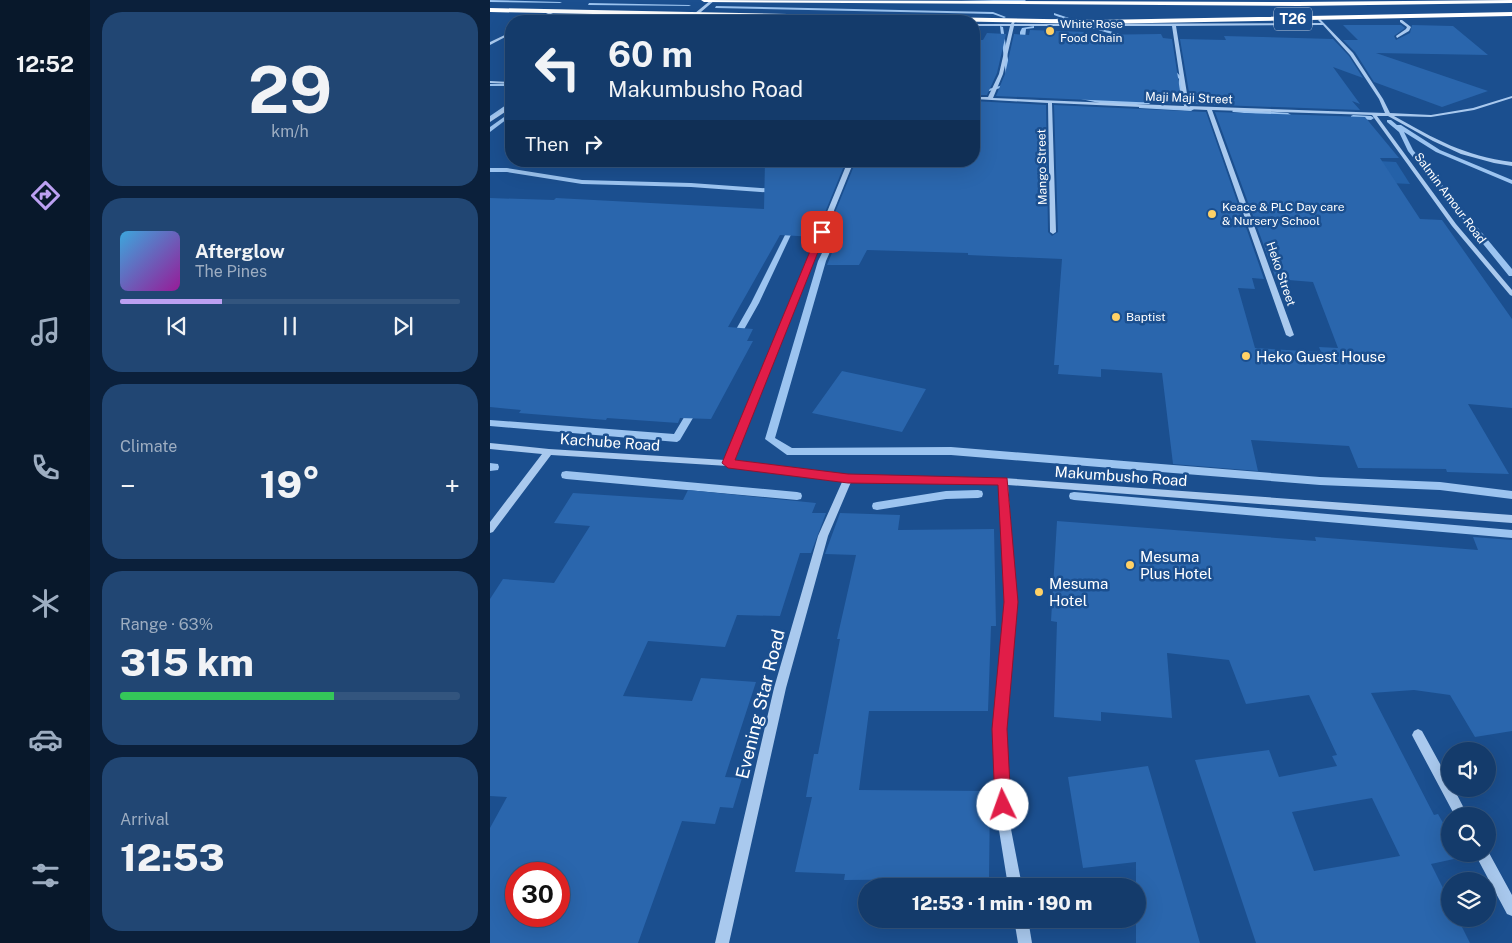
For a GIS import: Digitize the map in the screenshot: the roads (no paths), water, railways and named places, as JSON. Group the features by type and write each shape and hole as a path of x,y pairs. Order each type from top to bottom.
{"highway":[{"name":"T26","path":"704,0 1298,4 1512,1"},
{"name":"T26","path":"490,11 605,15"},
{"name":"T26","path":"980,22 1512,14"}],"street":[{"path":"695,15 713,0"},
{"path":"490,11 638,15"},
{"path":"547,15 551,13"},
{"path":"1318,18 1352,54 1382,99 1388,115 1454,151 1479,159 1512,164"},
{"path":"1396,37 1408,30 1409,26 1401,21"},
{"path":"980,25 1013,23 1324,24"},
{"path":"990,99 1001,74 1013,23"},
{"path":"1174,25 1187,108"},
{"path":"490,44 505,36"},
{"path":"490,82 505,83"},
{"name":"Maji Maji Street","path":"980,98 1187,108 1431,116 1458,113 1512,97"},
{"name":"Mango Street","path":"1050,102 1053,232"},
{"name":"Heko Street","path":"1210,108 1290,335"},
{"path":"490,121 505,110"},
{"name":"Salmin Amour Road","path":"1373,114 1454,226 1512,294"},
{"path":"728,463 849,167"},
{"name":"Kachube Road","path":"490,446 549,452 728,463"},
{"path":"490,529 549,452"},
{"name":"Makumbusho Road","path":"728,463 848,479 1003,481 1512,519"},
{"name":"Evening Star Road","path":"722,943 790,653 823,536 848,479"},
{"path":"1003,481 1011,602 999,729 1004,824 1014,878"},
{"path":"1418,735 1457,807"},
{"path":"1486,862 1512,909"},
{"path":"1023,928 1026,943"}],"waterway":[{"path":"963,0 1024,1"},
{"path":"490,1 560,3"},
{"path":"589,4 689,6"},
{"path":"716,7 993,13 1004,17"},
{"path":"1051,21 1067,18 1055,14"},
{"path":"1080,23 1133,39"},
{"path":"980,92 1010,85 1001,27"},
{"path":"1022,47 1022,32 1024,28 1033,27"},
{"path":"1169,65 1181,79 1180,90 1175,99 1173,99"},
{"path":"490,85 505,85"},
{"path":"1083,98 1104,102 1149,102"},
{"path":"1141,107 1191,109"},
{"path":"490,118 505,108"},
{"path":"1235,111 1288,115"},
{"path":"1353,117 1371,118"},
{"path":"490,130 505,119"},
{"path":"1389,121 1401,131 1410,150 1512,274"},
{"path":"1399,126 1438,151 1512,182"},
{"path":"490,170 507,170 582,182 691,185 776,191"},
{"path":"734,340 755,303 793,224"},
{"path":"838,226 822,261 770,439 790,452 951,451 1320,481 1440,486 1512,495"},
{"path":"490,423 677,438 695,406"},
{"path":"566,475 797,496"},
{"path":"877,506 946,495 978,494"},
{"path":"1074,496 1512,534"}],"place":[{"name":"White Rose Food Chain","path":"1050,31"},
{"name":"Keace & PLC Day care & Nursery School","path":"1212,214"},
{"name":"Baptist","path":"1116,317"},
{"name":"Heko Guest House","path":"1246,356"},
{"name":"Mesuma Plus Hotel","path":"1130,565"},
{"name":"Mesuma Hotel","path":"1039,592"}]}
